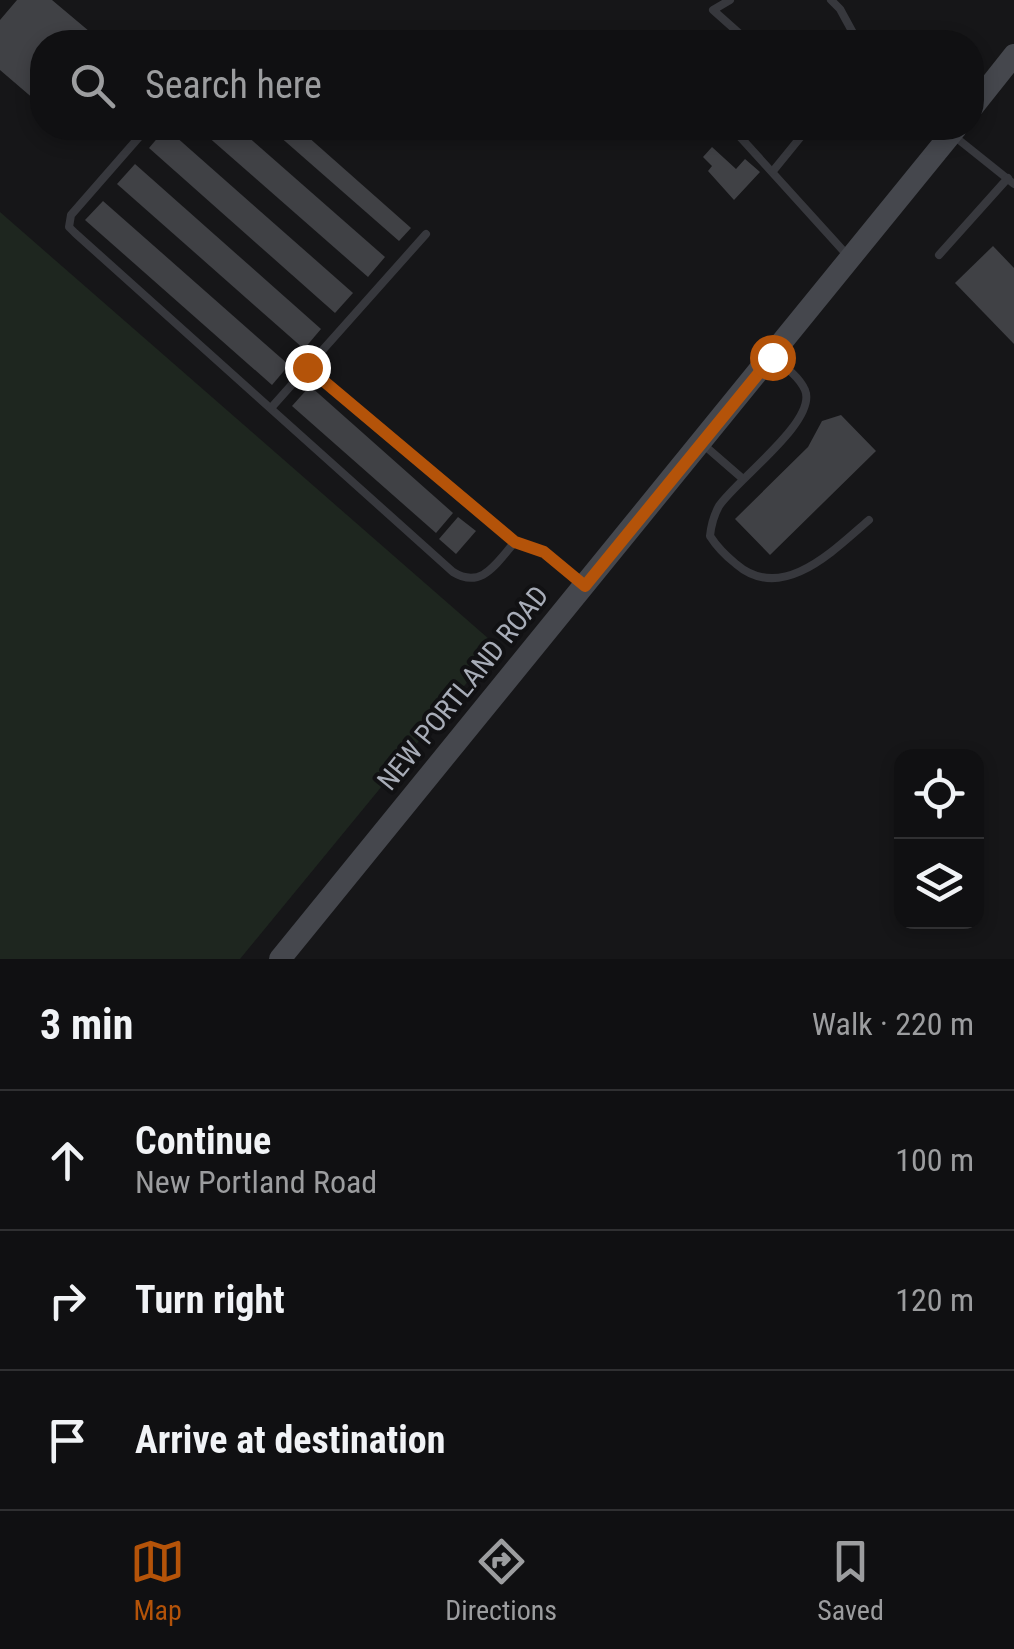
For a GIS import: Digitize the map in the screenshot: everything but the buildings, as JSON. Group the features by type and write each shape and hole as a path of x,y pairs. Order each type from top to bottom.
{"street":[{"path":"984,93 1014,55"},
{"name":"NEW PORTLAND ROAD","path":"280,959 851,260 942,140"}],"lane":[{"path":"730,0 713,10 736,30"},
{"path":"831,0 851,30"},
{"path":"136,140 71,214 70,227 466,580 477,579 515,542"},
{"path":"743,140 851,260"},
{"path":"773,171 798,140"},
{"path":"939,255 1011,181 962,140"},
{"path":"271,408 426,234"},
{"path":"772,357 806,391 807,404 786,435 718,508 710,536 729,558 756,578 772,580 804,570 869,520"},
{"path":"307,367 515,542 544,552 585,586"},
{"path":"702,442 743,479"}],"shaded area":[{"path":"0,212 497,646 240,959 0,959"}],"route":[{"path":"307,367 515,542 544,552 585,586 772,357"}]}
